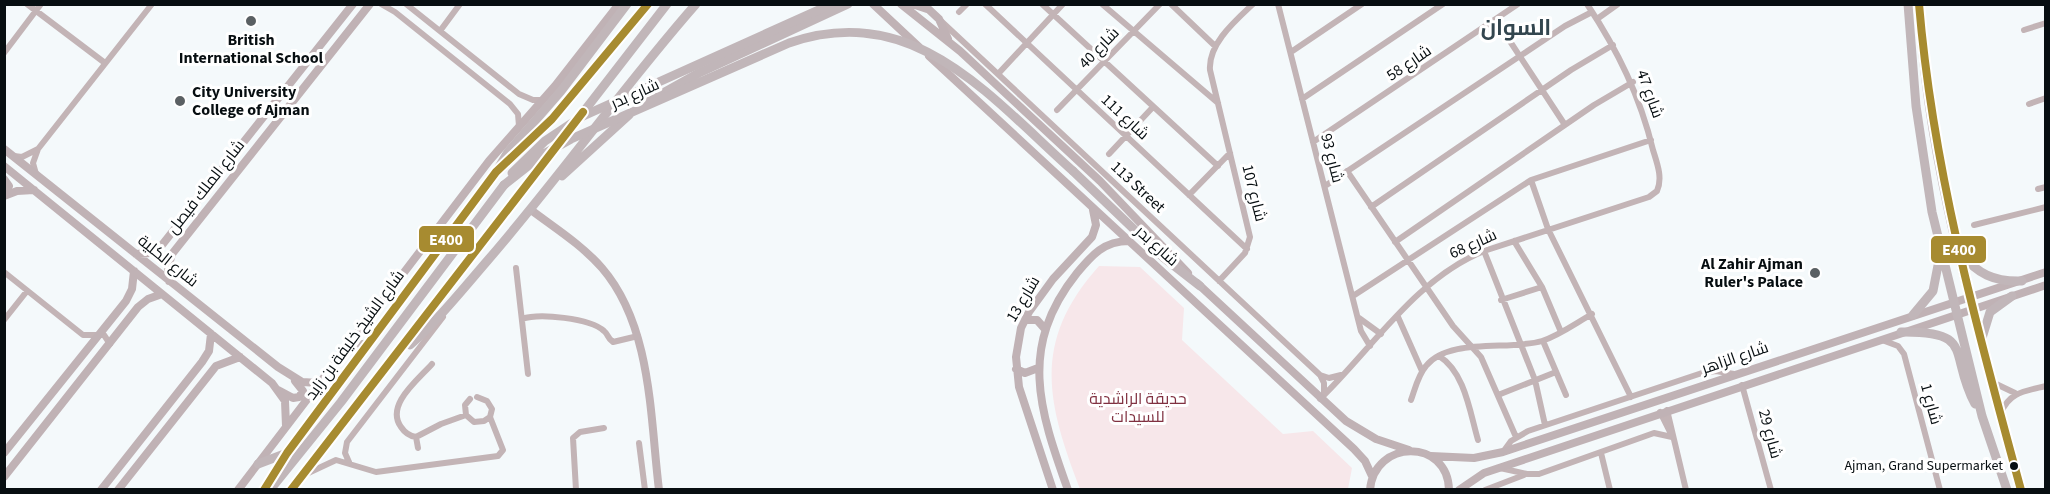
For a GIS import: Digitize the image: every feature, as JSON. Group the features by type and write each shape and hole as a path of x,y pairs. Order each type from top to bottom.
{"main road":[{"name":"شارع الملك فيصل","path":"169,280 170,258 370,4"},
{"path":"238,489 434,233 618,4"},
{"name":"شارع الشيخ خليفة بن زايد","path":"264,489 287,453 496,172 508,152 561,91 627,4"},
{"path":"291,489 397,356 667,4"},
{"path":"397,356 453,301 531,210 696,4"},
{"path":"504,185 536,149 581,117 832,4"},
{"path":"554,181 578,164 639,107 699,73 848,4"},
{"name":"شارع بدر","path":"873,4 1354,449 1365,461 1372,476"},
{"name":"شارع بدر","path":"901,4 950,42 1100,181 1200,286 1365,434 1431,456"},
{"path":"912,4 936,16"},
{"path":"923,4 936,16 950,42"},
{"path":"1908,4 1920,146 1956,314 1982,416 2007,489"},
{"path":"1919,4 1928,114 1956,248 2021,489"},
{"name":"شارع الملك فيصل","path":"135,254 145,254 158,248 351,6"},
{"name":"شارع الشيخ خليفة بن زايد","path":"496,172 552,119 647,6"},
{"name":"شارع بدر","path":"270,489 341,402 504,185 542,155 571,139 789,43 813,35 846,31 892,36 918,44 942,57 964,73 1164,258 1200,286"},
{"name":"شارع الكلية","path":"4,149 291,375 307,383 319,383"},
{"name":"شارع الكلية","path":"4,166 278,390"},
{"path":"4,179 9,186 4,195"},
{"path":"4,195 17,191 34,190"},
{"name":"شارع 13","path":"1053,489 1022,397 1016,369 1017,347 1025,320 1053,279 1092,237 1096,221 1092,207"},
{"path":"531,210 583,250 602,268 624,300 638,336 659,489"},
{"path":"187,214 190,221 198,223"},
{"path":"434,233 435,253"},
{"name":"شارع 13","path":"1068,489 1043,411 1038,368 1046,329 1060,297 1088,260 1108,244 1129,241"},
{"path":"1913,315 1928,299 1936,283 1941,247"},
{"path":"1956,248 1973,267 1984,275 2000,281 2022,281"},
{"path":"4,453 129,296 134,271"},
{"name":"شارع الزاهر","path":"1431,456 1473,458 1503,452 2046,272"},
{"name":"شارع الزاهر","path":"1459,489 1476,477 1605,431 2046,285"},
{"path":"4,477 143,303 162,294"},
{"path":"1982,344 1988,317 1997,305 2012,296"},
{"path":"1025,320 1037,320 1046,329"},
{"path":"1901,332 1938,333 1953,343 1969,392 1982,416"},
{"path":"101,489 206,357 211,334"},
{"path":"345,347 367,344"},
{"path":"118,489 216,366 240,357"},
{"path":"1775,374 1786,366 1785,357"},
{"path":"1016,369 1025,373 1038,368"},
{"path":"278,390 294,398 301,395 302,389 291,375"},
{"path":"278,390 286,408 286,426"},
{"path":"169,403 177,403 181,410"},
{"path":"1605,431 1604,422 1617,414"},
{"path":"1370,489 1372,476 1387,457 1408,450"},
{"path":"258,464 287,453"},
{"path":"1431,456 1443,469 1449,489"}],"street":[{"path":"27,4 105,63"},
{"path":"4,53 41,4"},
{"path":"37,174 33,163 38,149 152,4"},
{"path":"381,4 399,15 516,110 519,126"},
{"path":"440,31 460,4"},
{"path":"959,12 967,4"},
{"name":"شارع 111","path":"985,4 1247,249"},
{"path":"1042,4 1218,166"},
{"path":"998,74 1063,4"},
{"path":"1102,4 1218,103"},
{"name":"شارع 40","path":"1057,110 1160,4"},
{"path":"1172,4 1215,46 1253,4"},
{"name":"شارع 93","path":"1278,4 1362,335 1370,346"},
{"path":"1291,52 1362,4"},
{"path":"1302,99 1443,4"},
{"name":"شارع 58","path":"1313,142 1518,4"},
{"name":"شارع 47","path":"1587,4 1633,82 1651,140 1660,180 1657,191 1649,197"},
{"path":"1597,19 1618,4"},
{"path":"399,15 400,9 407,5 509,86 528,99 543,100"},
{"path":"1324,186 1520,56 1592,12"},
{"name":"113 Street","path":"936,16 1320,375"},
{"path":"1496,20 1565,125"},
{"path":"2024,30 2046,23"},
{"path":"1371,207 1542,90 1613,45"},
{"name":"شارع 107","path":"1215,46 1209,65 1250,232 1247,249"},
{"path":"1395,242 1565,125 1633,82"},
{"path":"500,96 508,96 509,86"},
{"path":"2029,104 2046,98"},
{"path":"1109,154 1153,107"},
{"path":"1353,296 1532,180 1651,140"},
{"path":"13,156 22,157 38,149"},
{"path":"1189,195 1230,153"},
{"path":"1347,171 1426,288 1484,362 1516,437"},
{"path":"1532,180 1548,229 1631,397"},
{"path":"2038,189 2046,187"},
{"name":"شارع 68","path":"1322,397 1426,288 1459,263 1484,251 1649,197"},
{"path":"1974,225 2046,207"},
{"path":"1514,241 1542,287 1561,332"},
{"path":"1219,281 1247,249"},
{"path":"1484,251 1501,300 1535,380 1545,425"},
{"path":"516,268 528,374"},
{"path":"4,272 82,335 107,336 110,344"},
{"path":"1501,300 1542,287"},
{"path":"4,320 27,291"},
{"path":"349,463 345,453 347,442 423,346 453,301"},
{"path":"1411,400 1422,371 1439,356 1473,347 1522,345 1543,341 1592,314"},
{"path":"522,319 542,315 581,322 604,330 613,342 638,336"},
{"path":"1398,317 1422,371"},
{"path":"1359,318 1381,334"},
{"path":"82,335 85,352"},
{"name":"شارع 1","path":"1879,339 1894,344 1904,354 1940,489"},
{"path":"1543,341 1566,396"},
{"path":"1439,356 1449,363 1457,374 1478,440"},
{"path":"432,364 396,409 401,428 409,435 416,437 441,424 466,415"},
{"path":"1498,395 1557,372"},
{"path":"1503,452 1516,437 1545,425 1706,372 1735,374"},
{"path":"1320,375 1329,378 1344,373"},
{"path":"1320,375 1324,383 1322,397"},
{"path":"1992,382 2015,393"},
{"name":"شارع 29","path":"1742,385 1771,489"},
{"path":"2001,414 2006,402 2015,393 2046,386"},
{"path":"302,476 332,461 384,472 498,456 503,450 490,417 491,406 477,397"},
{"path":"466,415 465,405 470,399"},
{"path":"1664,411 1686,489"},
{"path":"466,415 477,422 490,417"},
{"path":"576,489 573,438 580,432 604,428"},
{"path":"1485,489 1527,474 1546,472 1657,433 1672,436"},
{"path":"416,437 418,448"},
{"path":"639,443 645,489"},
{"path":"1601,453 1610,489"},
{"path":"1499,468 1527,474"}],"green space":[{"name":"حديقة الراشدية للسيدات","path":"1099,266 1140,267 1184,308 1182,340 1283,434 1313,431 1352,468 1348,489 1080,489 1059,429 1052,374 1054,347 1063,321 1077,294"}],"transit line":[{"name":"E400","path":"264,490 287,453 496,172 552,119 648,4"},
{"name":"E400","path":"1919,4 1935,128 1946,189 1973,310 2021,490"},
{"name":"E400","path":"291,490 583,112"}],"place":[{"name":"British International School","path":"251,21"},
{"name":"City University College of Ajman","path":"180,101"},
{"name":"Al Zahir Ajman Ruler's Palace","path":"1815,273"},
{"name":"Ajman, Grand Supermarket","path":"2014,466"}],"district":[{"name":"السوان","path":"1516,28"}]}
